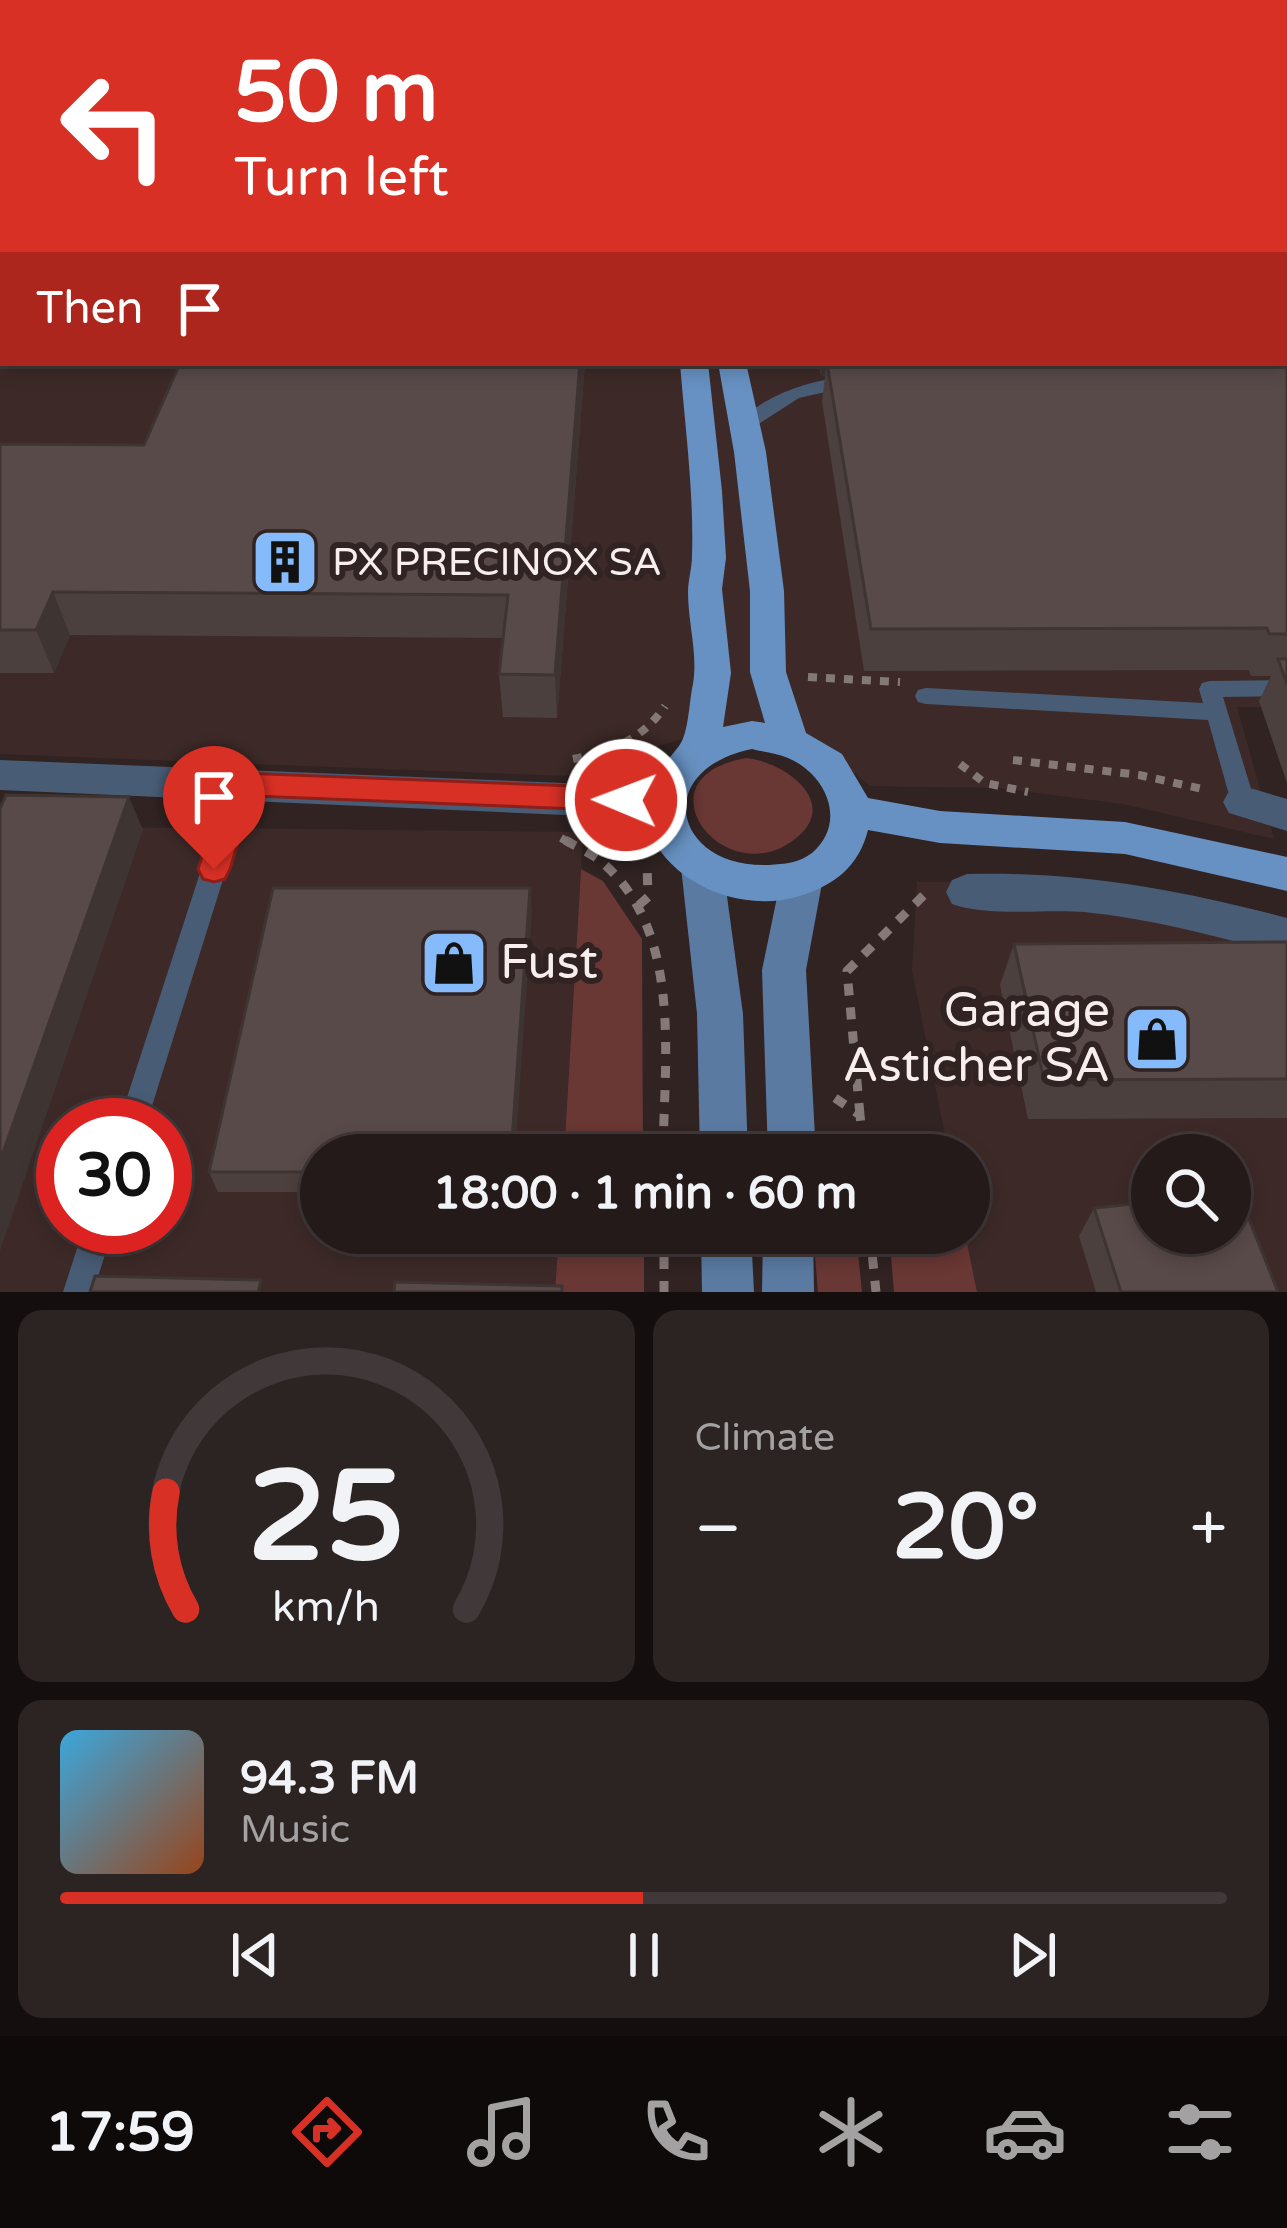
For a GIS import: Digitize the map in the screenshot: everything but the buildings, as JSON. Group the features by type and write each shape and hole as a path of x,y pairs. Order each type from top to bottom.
{"main road":[{"path":"694,366 706,491 709,558 705,589 713,673 700,749"},
{"path":"733,366 766,591 768,672 789,741"},
{"path":"752,735 789,741 834,768 844,782 853,811 844,845 833,859 802,878 740,882 702,867 676,843 669,829 664,799 676,771 700,749 752,735"},
{"path":"853,811 940,827 1082,832 1287,874"},
{"path":"702,867 720,1015 723,1134"},
{"path":"791,1134 784,970 802,878"},
{"path":"727,1254 728,1292"},
{"path":"788,1254 788,1292"}],"street":[{"path":"0,775 586,800 664,799"},
{"path":"1243,802 1287,815"},
{"path":"950,889 1036,888 1117,897 1287,937"}],"lane":[{"path":"743,426 773,404 814,385 879,380"},
{"path":"1243,802 1210,689 1287,688"},
{"path":"926,696 1216,712"},
{"path":"140,1098 241,784"},
{"path":"78,1292 90,1254"}],"path":[{"path":"799,676 899,680 902,695 926,696"},
{"path":"557,761 613,749 646,732 664,709 670,692"},
{"path":"1013,760 1139,775 1243,802"},
{"path":"860,1115 847,971 950,889"},
{"path":"639,904 661,968 663,1134"},
{"path":"664,1254 664,1292"},
{"path":"872,1254 876,1292"}],"shaded area":[{"path":"0,366 1287,366 1287,707 1237,707 1274,839 1123,804 999,788 870,786 799,728 691,736 565,776 0,754"},
{"path":"747,758 793,777 811,801 806,828 791,842 764,853 739,852 717,841 701,825 694,805 697,785 714,769"},
{"path":"0,826 583,832 565,1134 300,1134 300,1254 558,1254 555,1292 0,1292"},
{"path":"581,869 603,881 642,939 643,1134 565,1134"},
{"path":"917,882 1068,882 1287,927 1287,1292 977,1292 969,1254 990,1254 990,1134 945,1134 912,971"},
{"path":"558,1254 644,1254 644,1292 555,1292"},
{"path":"815,1254 858,1254 862,1292 818,1292"},
{"path":"891,1254 969,1254 977,1292 894,1292"}],"place":[{"name":"PX PRECINOX SA","path":"285,562"},
{"name":"Fust","path":"454,963"},
{"name":"Garage Asticher SA","path":"1157,1039"}],"route":[{"path":"214,869 241,784 626,800"}]}
